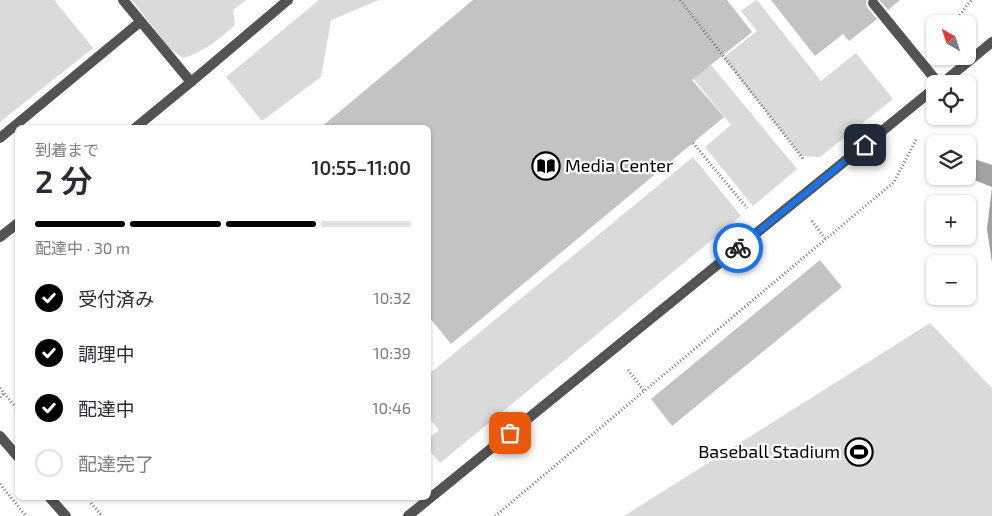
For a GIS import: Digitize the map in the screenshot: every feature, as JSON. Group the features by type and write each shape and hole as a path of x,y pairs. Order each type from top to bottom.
{"lane":[{"path":"123,0 192,82"},
{"path":"139,125 288,0"},
{"path":"873,3 933,75"},
{"path":"16,125 140,22"},
{"path":"951,75 992,42"},
{"path":"431,497 926,95"},
{"path":"0,138 15,126"},
{"path":"0,237 15,225"},
{"path":"0,436 15,454"},
{"path":"52,500 66,516"},
{"path":"408,516 428,500"}],"path":[{"path":"680,0 809,166"},
{"path":"960,15 972,0"},
{"path":"495,516 894,182 921,132"},
{"path":"693,143 752,214"},
{"path":"814,225 826,240"},
{"path":"0,388 15,406"},
{"path":"0,397 4,393"},
{"path":"0,484 26,516"},
{"path":"89,500 102,516"}],"shaded area":[{"path":"0,0 54,0 93,48 0,122"},
{"path":"132,0 246,0 233,10 235,25 204,49 183,58 170,49"},
{"path":"319,0 379,0 331,20 321,77 262,121 226,77"},
{"path":"756,0 821,81 856,53 893,99 820,157 801,156 723,58 757,31 741,11"},
{"path":"678,25 797,169 753,206 705,147 731,125 661,39"},
{"path":"693,157 741,216 440,463 431,452 431,437 439,430 431,420 431,372"},
{"path":"976,160 992,165 992,187 976,181"},
{"path":"992,187 992,263 987,229"},
{"name":"Baseball Stadium","path":"930,323 992,388 992,516 624,516"}],"building":[{"path":"473,0 727,0 752,32 692,80 724,117 451,344 431,319 431,125 324,125"},
{"path":"771,0 867,0 867,7 877,19 849,41 843,34 815,56"},
{"path":"879,0 900,0 888,10"},
{"path":"820,260 842,287 672,426 651,399"}],"way so far":[{"path":"510,433 738,248"}],"place":[{"name":"Media Center","path":"546,166"},
{"name":"Baseball Stadium","path":"859,452"}],"route":[{"path":"738,248 865,145"}]}
